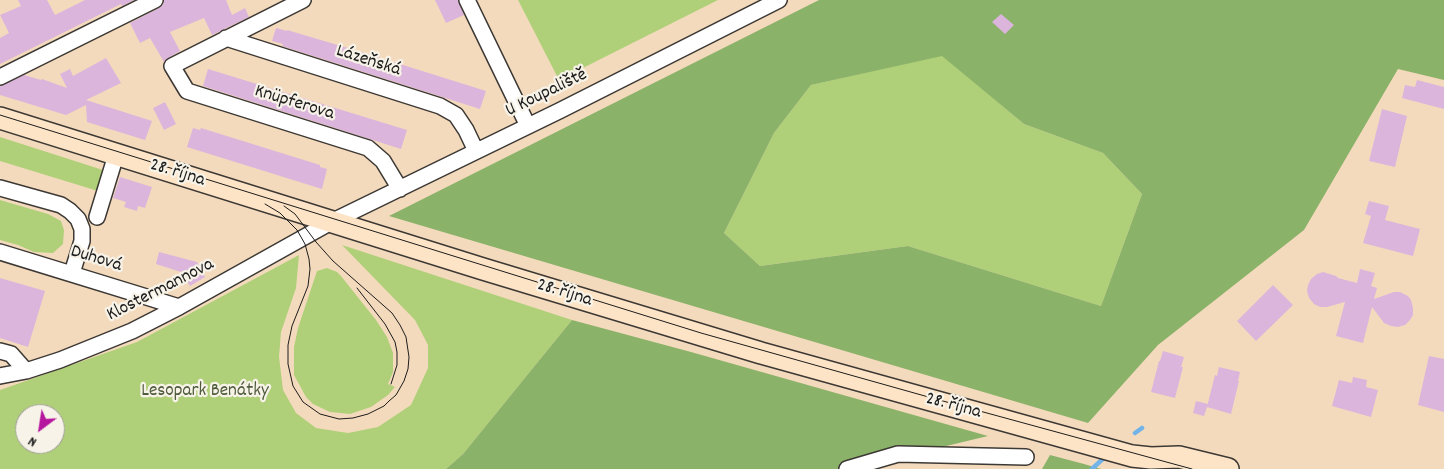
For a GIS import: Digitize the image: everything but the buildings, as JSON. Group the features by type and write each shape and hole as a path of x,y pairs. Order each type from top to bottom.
{"main road":[{"name":"28. října","path":"0,118 700,336 1132,456 1151,458 1179,457 1228,469"},
{"name":"28. října","path":"1132,456 1155,469"}],"street":[{"path":"0,77 155,0"},
{"path":"226,38 303,0"},
{"path":"467,0 528,126"},
{"name":"U Koupaliště","path":"333,222 779,0"},
{"name":"Knüpferova","path":"226,38 172,66 187,92 368,148 383,161 400,189"},
{"name":"Lázeňská","path":"226,38 440,106 456,115 476,151"},
{"path":"98,217 116,155"},
{"path":"0,188 61,206 78,219 82,230 82,240 72,273"},
{"name":"Klostermannova","path":"0,376 26,371 60,360 132,331 333,222"},
{"name":"Duhová","path":"0,252 179,307"},
{"path":"0,351 11,354 26,371"},
{"path":"846,469 898,454 1026,458"}],"green space":[{"path":"518,0 718,0 559,80"},
{"path":"819,0 1444,0 1444,80 1398,69 1304,230 1158,345 1088,423 389,216","holes":["942,56 1024,124 1103,153 1142,194 1101,306 908,246 760,266 724,233 774,133 811,85"]},
{"path":"942,55 1024,124 1103,153 1142,194 1101,306 908,246 760,266 724,233 774,133 811,85"},
{"path":"0,137 103,170 98,191 0,161"},
{"path":"0,200 48,214 61,221 64,230 63,244 53,253 34,252 0,240"},
{"name":"Lesopark Benátky","path":"342,245 572,320 463,454 446,469 0,469 0,390 137,342 299,255 296,288 281,332 279,357 283,390 296,413 316,428 348,433 378,427 411,405 428,368 428,345 415,320"},
{"path":"327,268 341,276 376,320 387,337 393,353 393,372 388,384 395,387 388,395 371,407 350,414 330,412 313,404 306,397 294,375 294,347 298,328 317,271"},
{"path":"572,320 988,436 850,469 446,469 463,454"},
{"path":"1050,455 1084,464 1101,469 1042,469"}],"waterway":[{"path":"1135,433 1142,428"},
{"path":"1092,469 1107,455"}],"tram line":[{"path":"0,115 701,333 1192,469"},
{"path":"265,204 280,213 297,230 305,244 309,259 308,286 292,326 288,345 288,364 293,386 303,402 320,414 339,419 368,414 384,406 396,395 404,381 409,357 406,337 392,313 333,261 295,214 284,206"},
{"path":"357,288 385,324 395,342 397,365 391,384"}]}
